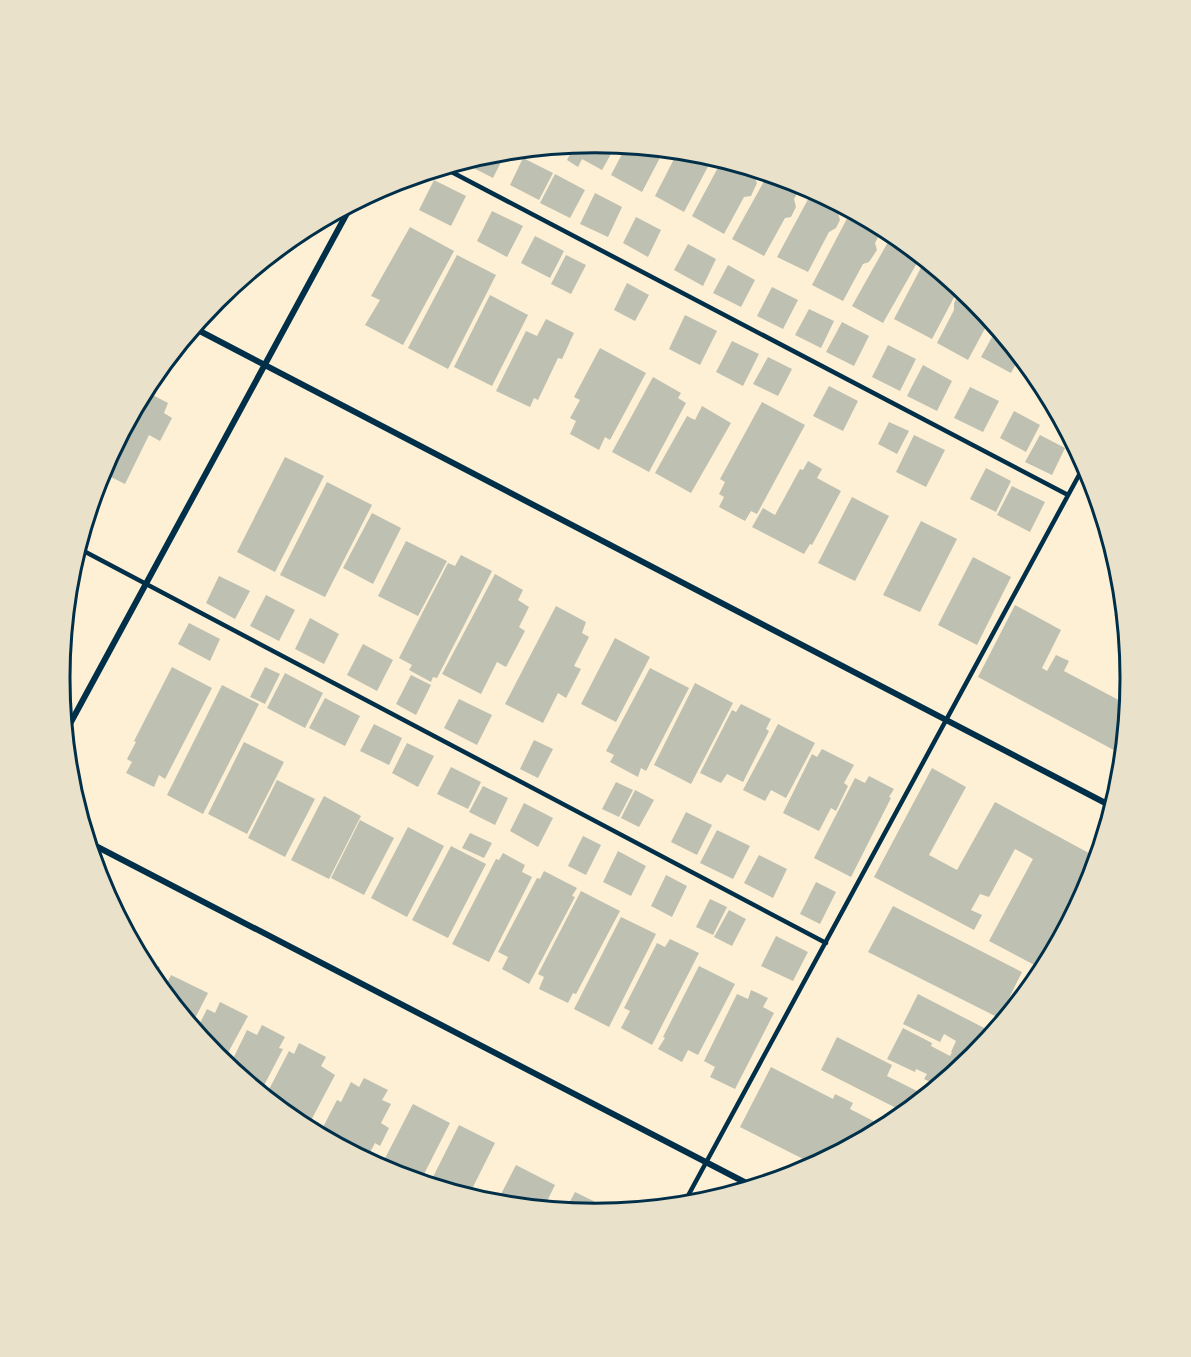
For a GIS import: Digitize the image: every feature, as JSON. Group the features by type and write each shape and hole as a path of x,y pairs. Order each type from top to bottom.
{"street":[{"path":"73,719 345,218"},
{"path":"201,332 1105,803"},
{"path":"98,847 744,1182"}],"lane":[{"path":"453,173 1068,495"},
{"path":"688,1195 1079,474"},
{"path":"86,552 826,943"}],"building":[{"path":"570,154 611,154 602,170 582,159 578,167 567,160"},
{"path":"622,155 660,158 642,192 611,175"},
{"path":"523,159 553,173 539,200 510,185"},
{"path":"674,160 708,166 684,212 655,196"},
{"path":"501,163 493,178 474,168"},
{"path":"718,168 755,178 757,183 751,196 744,197 724,234 692,216"},
{"path":"555,174 585,190 570,218 540,203"},
{"path":"434,180 466,196 451,226 419,210"},
{"path":"764,181 797,194 794,199 796,207 791,217 785,218 764,256 732,239"},
{"path":"595,193 622,207 608,237 580,224"},
{"path":"808,199 838,213 840,220 836,228 829,232 808,272 777,257"},
{"path":"492,211 523,226 507,257 477,241"},
{"path":"636,217 661,230 648,257 623,243"},
{"path":"847,218 878,237 875,243 877,250 869,262 863,264 843,301 812,285"},
{"path":"410,227 454,251 403,345 365,325 380,300 371,296"},
{"path":"535,236 564,251 550,278 521,263"},
{"path":"888,242 917,263 883,323 852,306"},
{"path":"688,244 716,259 703,286 674,270"},
{"path":"457,255 496,275 448,369 408,348"},
{"path":"566,255 586,265 571,294 551,284"},
{"path":"728,265 755,280 741,307 713,293"},
{"path":"921,267 955,296 932,339 894,319"},
{"path":"627,283 649,295 635,321 614,310"},
{"path":"772,287 798,300 783,329 757,316"},
{"path":"490,295 528,315 492,386 454,367"},
{"path":"957,298 986,327 968,360 937,343 954,310"},
{"path":"809,309 834,321 821,348 795,335"},
{"path":"685,315 717,331 700,365 669,349"},
{"path":"546,319 574,333 562,359 558,358 538,400 534,398 530,407 496,391 526,331 537,336"},
{"path":"842,322 869,336 854,366 826,352"},
{"path":"993,336 1016,364 1011,373 981,357"},
{"path":"732,341 759,354 743,386 716,372"},
{"path":"888,345 916,359 900,391 872,377"},
{"path":"600,348 646,373 610,440 605,437 599,450 570,434 576,421 570,418 580,400 574,397"},
{"path":"768,357 792,369 778,396 753,384"},
{"path":"923,365 952,381 937,411 907,396"},
{"path":"653,377 681,393 678,398 686,403 649,472 612,452"},
{"path":"829,386 858,401 843,431 813,416"},
{"path":"970,387 999,401 983,432 954,418"},
{"path":"154,396 168,403 164,413 172,418 160,441 149,435 125,484 111,477"},
{"path":"762,402 805,425 757,514 751,511 745,521 719,507 724,497 719,494 725,482 720,479"},
{"path":"702,406 731,423 691,493 655,473 687,416 695,420"},
{"path":"1014,411 1040,425 1026,452 1000,438"},
{"path":"889,422 909,431 897,454 878,444"},
{"path":"914,435 945,450 926,487 896,472"},
{"path":"1040,435 1065,448 1052,475 1025,462"},
{"path":"285,457 324,476 275,572 237,552"},
{"path":"808,461 822,469 817,478 841,491 812,545 810,544 804,554 752,527 763,508 775,515 800,469 803,470"},
{"path":"986,468 1011,481 996,512 970,499"},
{"path":"327,482 372,505 325,597 280,575"},
{"path":"1012,486 1045,502 1030,532 997,515"},
{"path":"852,497 889,516 855,581 818,563"},
{"path":"372,513 401,528 373,584 343,568"},
{"path":"921,521 957,539 920,612 883,595"},
{"path":"406,541 447,561 418,616 378,596"},
{"path":"461,555 492,571 437,678 433,677 431,682 409,670 412,665 399,658 448,563 455,566"},
{"path":"973,557 1011,577 977,645 938,625"},
{"path":"495,574 523,590 518,600 529,607 519,627 525,631 506,667 497,662 481,694 442,674"},
{"path":"219,576 250,591 235,619 206,603"},
{"path":"266,595 295,610 279,641 250,626"},
{"path":"1015,605 1061,630 1042,668 1047,671 1056,655 1069,661 1064,671 1119,700 1115,751 978,677"},
{"path":"556,606 586,622 582,633 589,637 574,666 581,669 566,698 558,693 543,723 505,704"},
{"path":"310,618 339,634 324,664 295,649"},
{"path":"189,623 220,639 210,661 178,644"},
{"path":"615,638 650,657 616,722 581,704"},
{"path":"363,644 393,660 377,691 347,675"},
{"path":"172,667 212,688 165,779 159,775 154,787 126,773 132,762 127,759"},
{"path":"265,667 280,674 265,704 250,697"},
{"path":"650,668 689,688 646,771 641,768 638,777 610,762 614,755 606,751"},
{"path":"285,673 323,693 305,728 267,708"},
{"path":"411,675 431,685 416,715 396,704"},
{"path":"695,683 733,703 691,784 654,765"},
{"path":"222,685 259,704 203,814 167,795"},
{"path":"325,698 360,716 345,746 309,728"},
{"path":"459,699 492,715 477,745 444,728"},
{"path":"741,704 771,719 766,729 769,731 743,782 727,774 721,783 700,773 732,710 736,712"},
{"path":"374,724 402,738 389,765 360,751"},
{"path":"778,724 815,743 786,798 771,790 765,801 743,790"},
{"path":"534,740 553,749 538,778 520,769"},
{"path":"244,742 284,762 247,834 208,814"},
{"path":"407,743 434,756 418,787 392,773"},
{"path":"822,749 854,765 844,783 848,786 836,811 831,808 819,831 783,813 812,754 817,757"},
{"path":"451,767 481,782 468,809 437,794"},
{"path":"932,768 966,787 929,855 957,870 995,802 1090,854 1066,911 1035,965 989,941 1033,859 1015,849 989,897 980,894 971,910 982,915 974,930 874,877"},
{"path":"869,776 894,789 851,877 814,858 855,778 865,783"},
{"path":"277,780 315,799 285,857 248,838"},
{"path":"616,782 633,790 619,817 602,809"},
{"path":"483,786 508,798 495,825 469,812"},
{"path":"635,790 654,800 639,827 621,818"},
{"path":"324,796 361,816 329,879 291,860"},
{"path":"524,803 553,818 538,847 510,831"},
{"path":"686,812 712,825 697,855 671,842"},
{"path":"360,820 394,838 364,895 331,878"},
{"path":"408,827 444,846 407,917 371,898"},
{"path":"717,830 750,846 733,879 700,863"},
{"path":"470,833 492,843 484,858 462,848"},
{"path":"583,836 601,845 586,875 568,866"},
{"path":"451,846 486,864 448,938 412,920"},
{"path":"618,851 646,866 631,896 603,882"},
{"path":"503,853 525,865 522,872 532,877 489,962 452,944 496,859 499,860"},
{"path":"759,855 787,869 773,898 744,883"},
{"path":"544,871 577,888 572,896 575,897 529,984 502,969 508,957 498,952 537,878 540,879"},
{"path":"666,875 687,886 672,917 651,906"},
{"path":"816,882 836,892 820,924 800,914"},
{"path":"581,891 620,911 576,994 573,993 568,1003 539,989 544,977 538,974"},
{"path":"710,899 727,907 713,935 696,927"},
{"path":"893,906 1022,972 1004,1008 997,1017 868,952"},
{"path":"729,910 746,919 732,946 714,937"},
{"path":"621,917 656,934 609,1027 574,1009"},
{"path":"776,936 808,952 793,981 761,966"},
{"path":"670,939 699,953 652,1045 621,1028 630,1011 624,1008 657,943 665,947"},
{"path":"699,966 735,984 698,1055 688,1050 682,1062 658,1049"},
{"path":"171,975 208,993 195,1018 179,998 168,982"},
{"path":"751,990 768,998 763,1007 774,1013 735,1089 710,1077 715,1067 704,1061 737,994 748,999"},
{"path":"918,994 986,1029 967,1050 931,1082 924,1079 927,1074 916,1069 915,1072 887,1059 903,1028 932,1043 931,1046 950,1056 956,1041 944,1034 940,1042 903,1024"},
{"path":"220,1002 248,1016 228,1053 200,1023 207,1009 215,1013"},
{"path":"262,1025 285,1037 279,1048 283,1049 264,1085 233,1058 247,1030 257,1035"},
{"path":"837,1037 892,1065 887,1076 919,1092 897,1108 821,1070"},
{"path":"299,1043 326,1057 321,1066 335,1075 311,1120 269,1089 289,1051 294,1054"},
{"path":"771,1067 833,1099 835,1094 853,1103 850,1109 876,1122 805,1160 740,1127"},
{"path":"364,1078 388,1090 382,1100 391,1104 381,1123 389,1128 380,1146 375,1143 370,1152 323,1127 337,1100 341,1102 351,1082 359,1087"},
{"path":"413,1104 450,1123 424,1175 385,1159"},
{"path":"459,1125 495,1143 472,1189 433,1178"},
{"path":"516,1165 555,1185 547,1201 501,1194"},
{"path":"575,1192 599,1204 596,1204 569,1202"}]}
